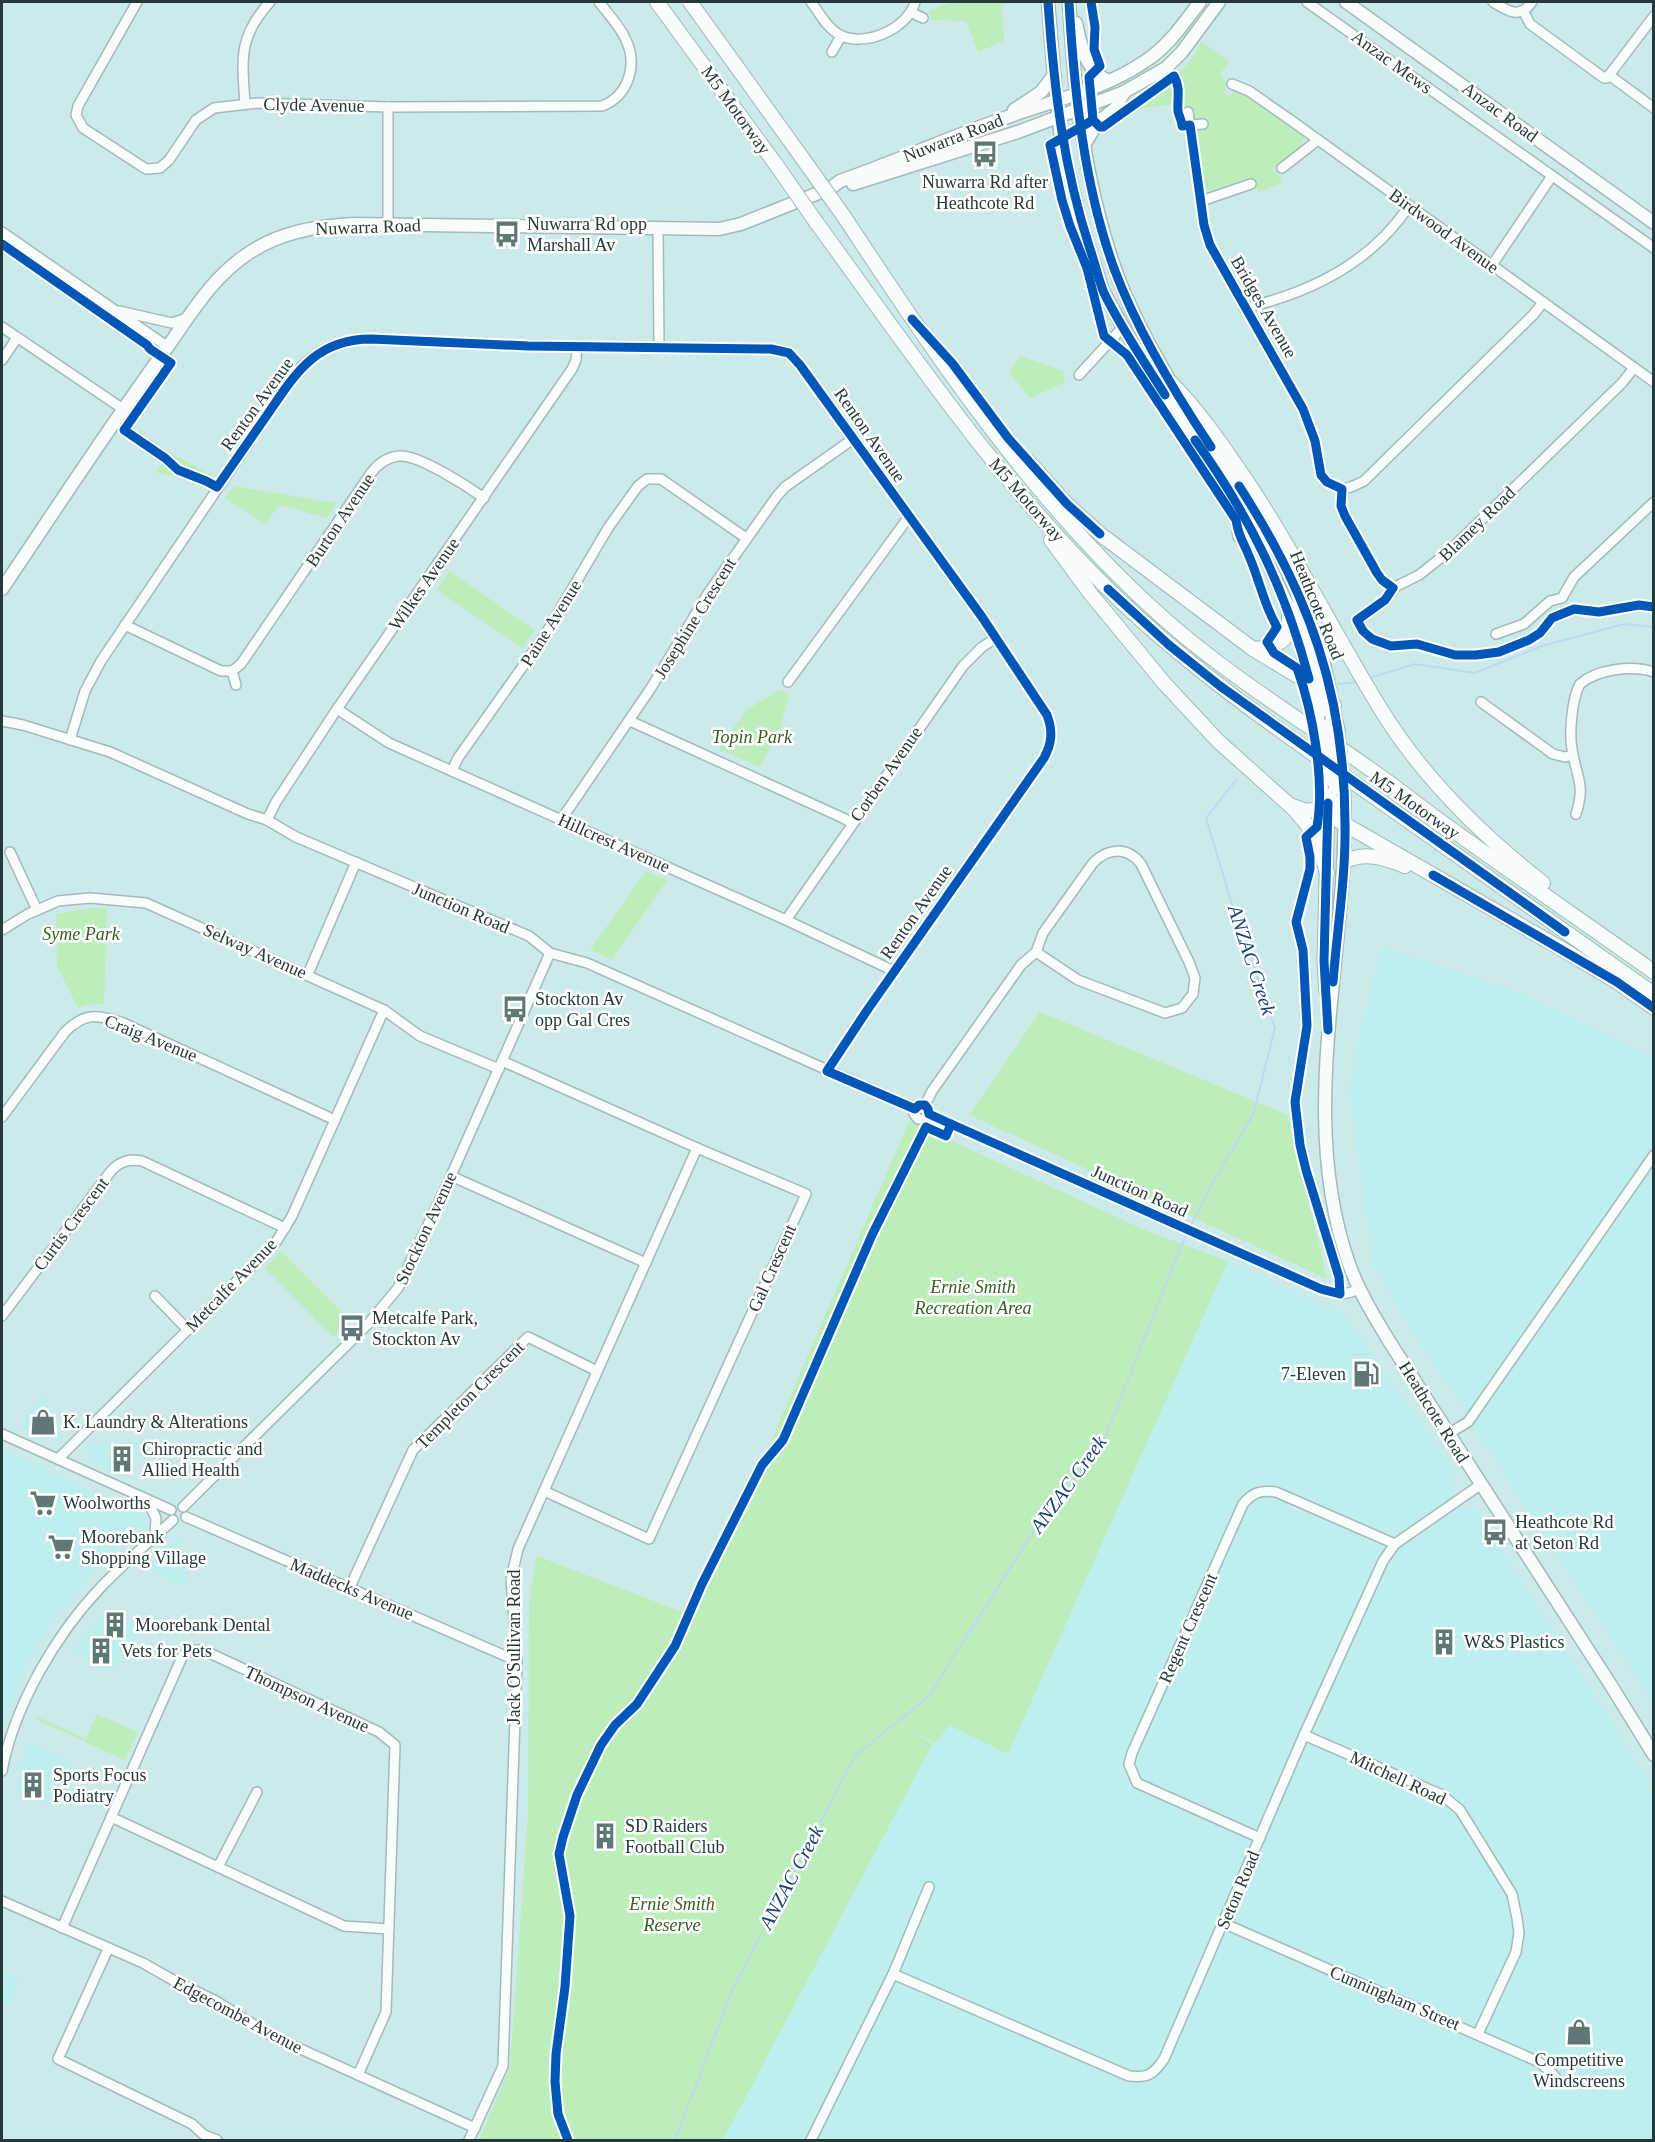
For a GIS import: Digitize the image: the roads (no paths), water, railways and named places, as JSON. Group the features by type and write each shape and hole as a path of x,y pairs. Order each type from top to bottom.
{"highway":[{"name":"M5 Motorway","path":"657,2 981,447 1057,536 1108,589 1203,673 1282,732 1653,994"},
{"name":"M5 Motorway","path":"690,2 803,159 912,319 988,425 1062,516 1113,569 1162,617 1224,668 1372,770 1448,827 1653,971"},
{"path":"912,319 952,363 1008,438 1067,504 1134,561 1253,649 1323,692 1334,705"},
{"path":"1171,383 1197,410 1260,501 1376,702 1420,766 1487,836 1653,971"},
{"path":"981,447 1090,593 1164,684 1218,741 1294,810 1312,831 1320,848 1327,873"},
{"path":"1298,593 1334,727 1332,795 1335,817 1345,825 1617,982 1653,1008"},
{"path":"1253,649 1270,648 1280,644 1290,628 1288,607"},
{"path":"1283,801 1299,810 1307,811 1332,795"},
{"path":"1344,862 1353,857 1365,855 1433,875"}],"main road":[{"name":"Heathcote Road","path":"1048,2 1059,118 1080,220 1103,291 1186,429 1234,497 1260,544 1288,607 1311,684 1332,795 1324,961 1328,1030"},
{"name":"Heathcote Road","path":"1071,2 1078,110 1101,225 1115,271 1132,310 1171,383 1194,422 1273,541 1298,593 1322,654 1334,705 1334,727"},
{"path":"1071,2 1087,62 1094,72 1108,81"},
{"name":"Nuwarra Road","path":"2,589 187,318 230,267 250,252 296,232 318,227 388,224 719,229 741,224 831,188 840,181 908,157 998,120 1077,94 1108,81 1144,63 1161,50 1200,2"},
{"name":"Nuwarra Road","path":"831,188 844,187 900,170 1059,118 1124,92 1167,68 1182,52 1219,2"},
{"name":"Anzac Road","path":"1346,2 1653,223"},
{"path":"998,120 1041,92 1054,75"},
{"path":"1084,145 1098,122 1116,108 1124,92"},
{"name":"Heathcote Road","path":"1345,825 1324,1108 1327,1167 1332,1200 1343,1241 1359,1289 1389,1341 1653,1755"}],"street":[{"name":"Clyde Avenue","path":"137,2 78,106 76,115 82,128 146,169 160,168 169,160 196,120 214,108 245,104 602,106 620,96 629,77 631,53 626,39 599,2"},
{"path":"245,104 244,44 256,17 270,2"},
{"path":"811,2 829,27 841,36 855,39 870,38 896,27 912,13 915,2"},
{"name":"Anzac Mews","path":"1307,2 1653,248"},
{"path":"1494,2 1519,13 1524,12 1532,2"},
{"path":"1524,12 1530,24 1604,78 1608,78 1653,16"},
{"path":"912,13 923,18"},
{"path":"832,52 841,36"},
{"path":"1609,75 1653,108"},
{"name":"Birdwood Avenue","path":"1232,84 1249,91 1653,382"},
{"path":"388,106 388,224"},
{"name":"Bridges Avenue","path":"1188,112 1210,245 1244,308 1304,409 1315,441 1321,475 1327,482 1342,489"},
{"path":"1190,125 1203,124"},
{"path":"1282,168 1318,140"},
{"path":"1492,265 1552,176"},
{"path":"1201,201 1251,184"},
{"path":"1244,308 1301,292 1343,269 1386,236 1409,206"},
{"path":"658,228 659,348"},
{"path":"2,232 168,347"},
{"path":"1342,489 1351,488 1364,481 1534,314 1543,302"},
{"path":"114,309 172,323 187,318"},
{"path":"2,327 123,409"},
{"path":"1079,375 1123,327"},
{"path":"2,360 17,338"},
{"name":"Renton Avenue","path":"70,740 79,708 93,673 297,371 316,354 342,342 364,339 577,347 771,349 789,353 949,570 1047,715 1051,726 1050,747 1044,758 894,971 827,1071"},
{"path":"1112,341 1127,355 1236,520 1238,537"},
{"name":"Wilkes Avenue","path":"267,820 276,802 337,709 572,369 576,360 577,347"},
{"name":"Blamey Road","path":"1342,489 1341,506 1345,516 1377,573 1393,588 1419,575 1447,553 1622,383 1634,368"},
{"name":"Josephine Crescent","path":"561,820 630,721 707,595 777,496 785,487 853,439"},
{"name":"Burton Avenue","path":"232,671 241,663 371,473 382,461 399,456 412,457 448,475 484,498"},
{"name":"Paine Avenue","path":"452,771 458,758 545,635 608,528 638,486 651,473 666,481 746,538"},
{"path":"1496,634 1524,624 1544,605 1562,598 1574,577 1653,502"},
{"path":"788,682 909,518"},
{"path":"125,626 221,670 232,671 236,685"},
{"name":"Corben Avenue","path":"786,920 963,666 982,647 996,638"},
{"path":"1576,814 1581,790 1573,755 1571,730 1576,694 1580,684 1593,676 1628,668 1642,668 1653,672"},
{"path":"1480,702 1553,754 1565,757 1573,755"},
{"name":"Hillcrest Avenue","path":"337,709 389,743 786,920 894,971"},
{"path":"630,721 852,823"},
{"name":"Junction Road","path":"2,722 23,725 110,752 248,814 267,820 296,837 529,936 550,953 587,963 915,1109 919,1105 1171,1223 1321,1289 1337,1295 1348,1294 1359,1289"},
{"path":"927,1110 932,1091 1021,965 1036,952 1043,933 1093,863 1103,853 1122,851 1136,858 1145,871 1189,962 1195,978 1194,994 1182,1008 1164,1013 1070,977 1036,952"},
{"path":"9,853 37,910"},
{"path":"308,974 356,862"},
{"name":"Selway Avenue","path":"2,930 58,901 90,898 146,903 384,1010 420,1036 501,1065"},
{"name":"Stockton Avenue","path":"183,1507 387,1304 407,1272 550,953"},
{"name":"Metcalfe Avenue","path":"58,1459 276,1242 292,1216 384,1010"},
{"name":"Craig Avenue","path":"2,1116 65,1032 78,1021 94,1016 121,1022 335,1120"},
{"name":"Gal Crescent","path":"501,1065 806,1194 649,1539 544,1491"},
{"name":"Jack O'Sullivan Road","path":"469,2140 503,2066 517,1661 511,1592 513,1564 697,1148"},
{"path":"1448,1434 1468,1422 1653,1155"},
{"name":"Curtis Crescent","path":"2,1316 111,1171 124,1161 142,1161 285,1228"},
{"path":"451,1176 646,1263"},
{"path":"155,1296 188,1330"},
{"name":"Templeton Crescent","path":"350,1587 413,1450 528,1337 597,1371"},
{"path":"2,1434 146,1500 172,1515 180,1522 186,1517 187,1511 176,1505 172,1515 155,1537 96,1593 76,1616 46,1661 17,1721 5,1754 2,1771"},
{"name":"Seton Road","path":"893,1974 1129,2076 1143,2078 1156,2071 1164,2059 1304,1735 1383,1561 1395,1544 1480,1485"},
{"name":"Regent Crescent","path":"1260,1838 1137,1783 1129,1764 1243,1504 1250,1496 1262,1490 1276,1492 1395,1544"},
{"path":"146,1500 156,1518 155,1537"},
{"name":"Maddecks Avenue","path":"186,1517 517,1661"},
{"name":"Thompson Avenue","path":"62,1928 183,1655 195,1649 205,1651 379,1732 395,1745 386,2012 358,2075"},
{"name":"Mitchell Road","path":"1304,1735 1442,1795 1460,1810 1512,1894 1519,1933 1516,1952 1478,2034"},
{"path":"218,1867 257,1792"},
{"path":"111,1817 344,1926 389,1929"},
{"path":"811,2140 893,1974 929,1887"},
{"name":"Edgecombe Avenue","path":"2,1901 143,1963 216,2001 272,2036 475,2128"},
{"name":"Cunningham Street","path":"1223,1923 1478,2034 1545,2066 1559,2082"},
{"path":"108,1949 58,2059 192,2124 204,2135 217,2140"}],"waterway":[{"name":"ANZAC Creek","path":"1372,677 1415,664 1475,673 1542,646 1624,624 1654,627"},
{"name":"ANZAC Creek","path":"1338,684 1358,682"},
{"name":"ANZAC Creek","path":"1190,1227 1253,1115 1275,1028 1230,898 1206,818 1237,779"},
{"name":"ANZAC Creek","path":"675,2140 732,1990 855,1756 928,1697 1032,1534 1104,1440 1187,1232"}],"place":[{"name":"Nuwarra Rd after Heathcote Rd","path":"985,154"},
{"name":"Nuwarra Rd opp Marshall Av","path":"507,234"},
{"name":"Stockton Av opp Gal Cres","path":"515,1009"},
{"name":"Metcalfe Park, Stockton Av","path":"352,1328"},
{"name":"7-Eleven","path":"1366,1374"},
{"name":"K. Laundry & Alterations","path":"43,1422"},
{"name":"Chiropractic and Allied Health","path":"122,1459"},
{"name":"Woolworths","path":"43,1503"},
{"name":"Heathcote Rd at Seton Rd","path":"1495,1532"},
{"name":"Moorebank Shopping Village","path":"61,1547"},
{"name":"Moorebank Dental","path":"115,1625"},
{"name":"W&S Plastics","path":"1444,1642"},
{"name":"Vets for Pets","path":"101,1651"},
{"name":"Sports Focus Podiatry","path":"33,1785"},
{"name":"SD Raiders Football Club","path":"605,1836"},
{"name":"Competitive Windscreens","path":"1579,2032"}],"park label":[{"name":"Topin Park","path":"752,737"},
{"name":"Syme Park","path":"81,934"},
{"name":"Ernie Smith Recreation Area","path":"973,1297"},
{"name":"Ernie Smith Reserve","path":"672,1914"}]}
